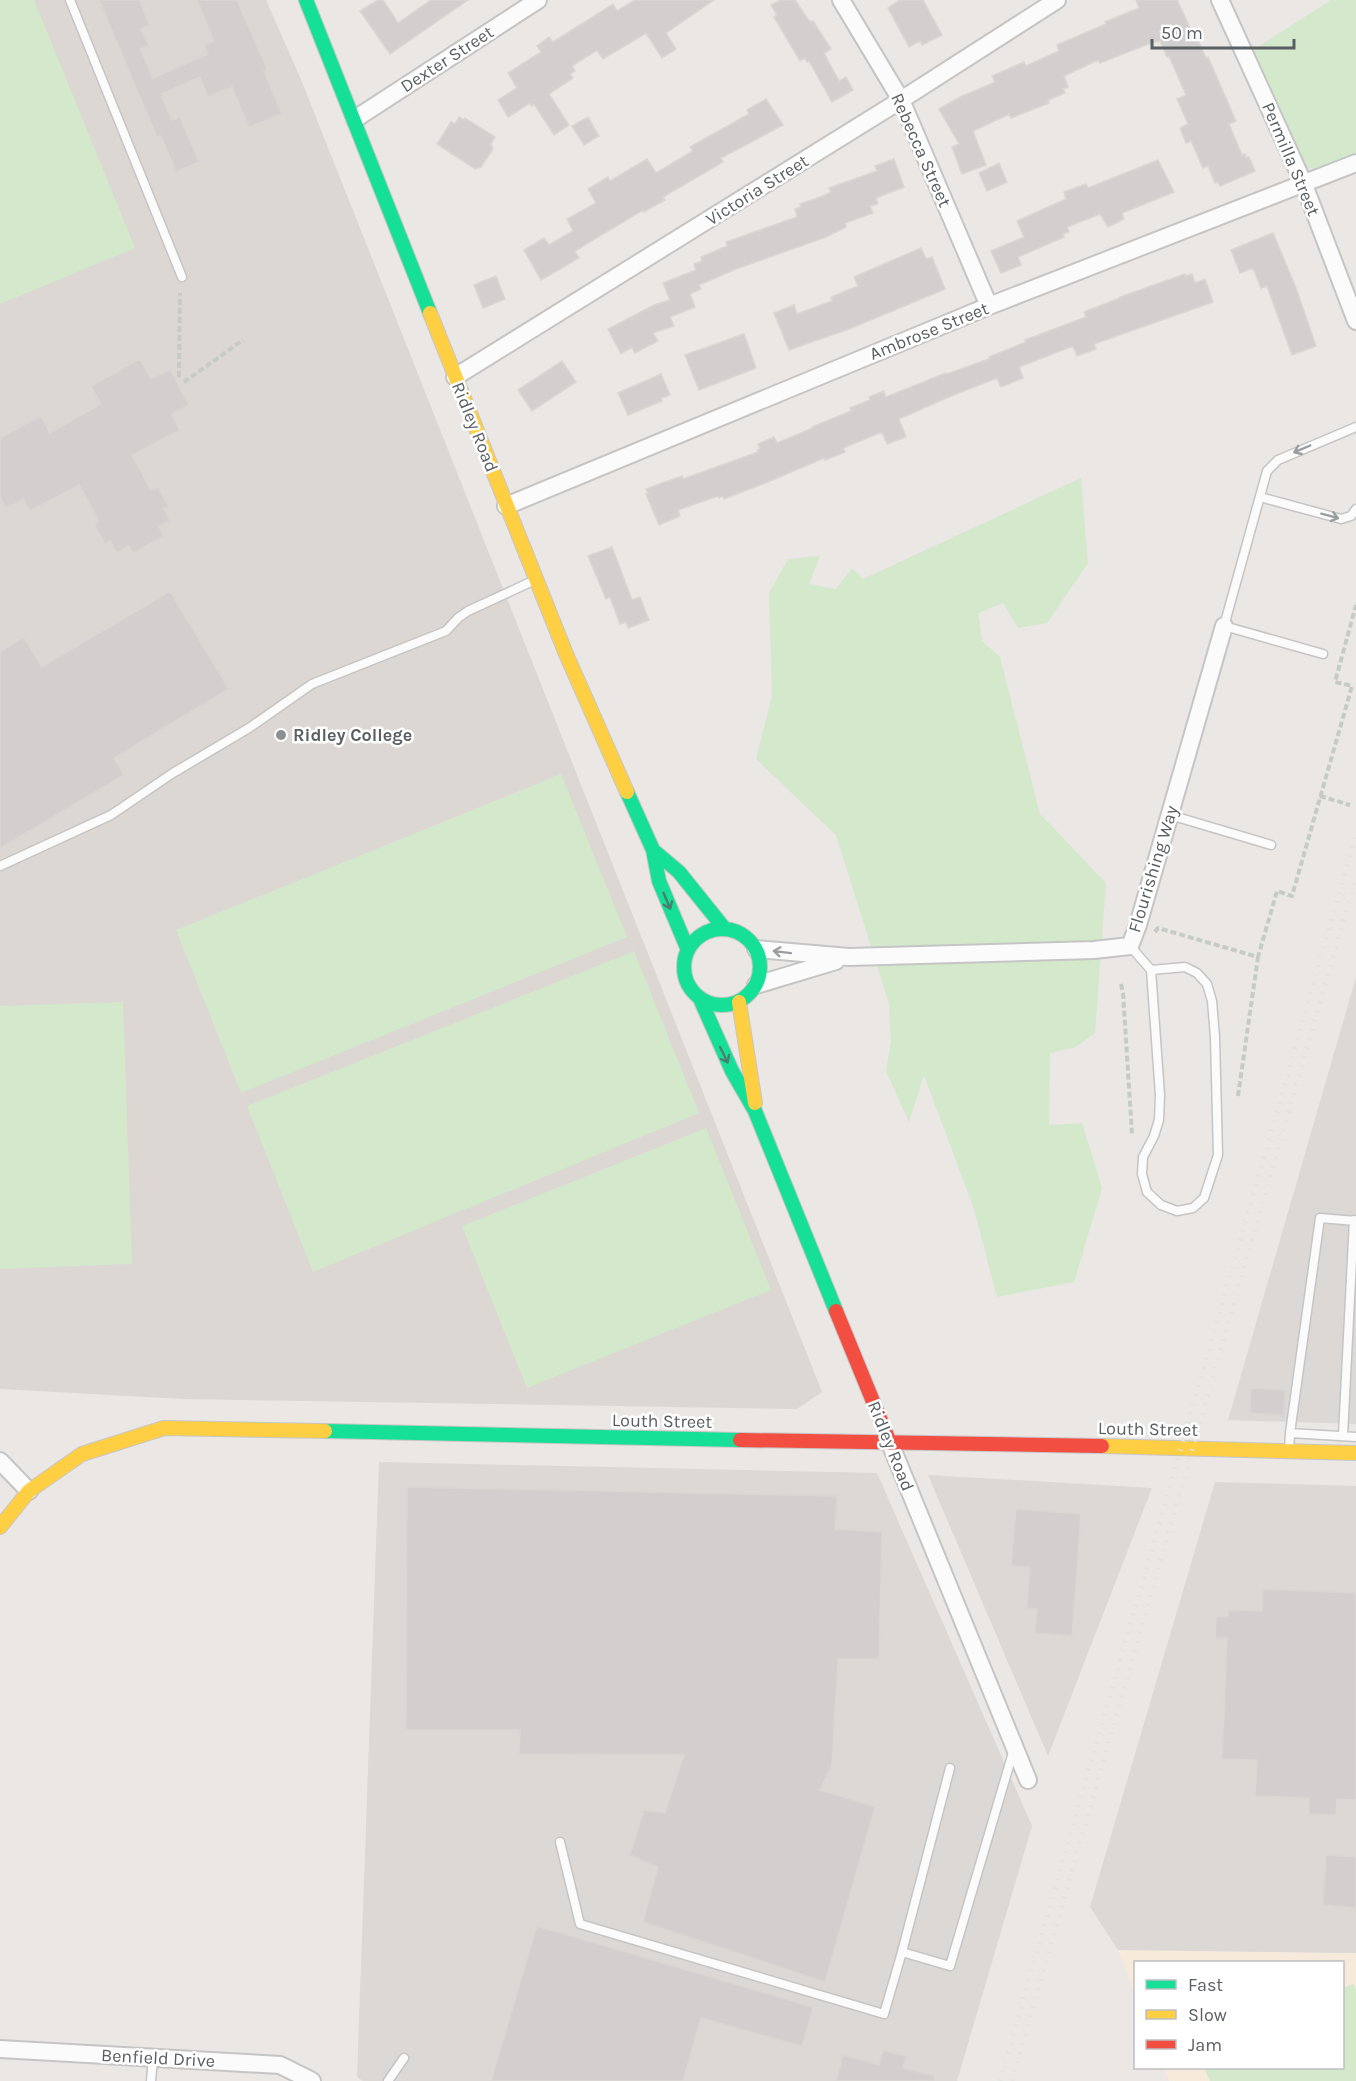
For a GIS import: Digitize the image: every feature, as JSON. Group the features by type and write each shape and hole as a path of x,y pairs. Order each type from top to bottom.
{"street":[{"name":"Ridley Road","path":"306,0 356,119 554,628 653,850 659,880 688,950"},
{"name":"Dexter Street","path":"356,119 538,0"},
{"name":"Rebecca Street","path":"841,0 901,100 989,306"},
{"name":"Victoria Street","path":"455,377 901,100 1057,0"},
{"name":"Permilla Street","path":"1220,0 1303,182 1356,321"},
{"name":"Ambrose Street","path":"506,506 989,306 1356,163"},
{"name":"Flourishing Way","path":"756,949 849,957 1094,950 1130,946 1138,926 1224,626"},
{"name":"Ridley Road","path":"653,850 679,872 724,928"},
{"path":"724,928 737,931 748,938 756,949 760,962 760,974 749,995 739,1002 727,1006 701,1001 687,983 684,958 699,936 711,930 724,928"},
{"name":"Flourishing Way","path":"756,985 849,957"},
{"name":"Ridley Road","path":"701,1001 722,1050 755,1111 1028,1780"},
{"name":"Ridley Road","path":"739,1002 754,1090 755,1111"},
{"name":"Louth Street","path":"0,1527 29,1491 82,1454 164,1428 1356,1453"},
{"path":"0,1461 29,1491"},
{"name":"Benfield Drive","path":"0,2049 280,2065 312,2081"}],"lane":[{"path":"70,0 182,277"},
{"path":"1323,654 1224,626 1268,471 1278,460 1356,427"},
{"path":"1260,497 1341,519 1351,516 1356,509"},
{"path":"0,866 111,815 173,772 249,728 312,684 446,632 458,618 468,611 536,580"},
{"path":"1170,815 1271,845"},
{"path":"1130,946 1151,970 1160,1095 1160,1112 1154,1136 1143,1157 1142,1174 1147,1192 1161,1205 1177,1211 1193,1208 1204,1198 1218,1155 1212,1001 1207,984 1197,972 1185,968 1151,970"},
{"path":"1289,1450 1320,1218 1355,1220 1343,1436"},
{"path":"1290,1433 1356,1437"},
{"path":"902,1952 950,1966 1014,1746"},
{"path":"560,1842 580,1924 884,2014 950,1768"},
{"path":"151,2081 153,2058"},
{"path":"388,2081 404,2058"}],"path":[{"path":"179,377 180,293"},
{"path":"184,382 243,340"},
{"path":"1238,1096 1258,957 1277,891 1292,896 1354,687 1335,682 1356,605"},
{"path":"1320,796 1350,804"},
{"path":"1150,940 1158,927 1258,957"},
{"path":"1121,984 1132,1134"}],"shaded area":[{"name":"Ridley College","path":"0,0 266,0 302,82 822,1392 797,1409 183,1399 0,1389"},
{"path":"1356,977 1356,1424 1228,1420"},
{"path":"379,1462 877,1473 1032,1826 957,2081 363,2081 357,2077"},
{"path":"928,1475 1152,1488 1048,1756"},
{"path":"1215,1482 1356,1486 1356,1953 1118,1950 1090,1907"},
{"path":"1118,1950 1356,1953 1356,2081 1169,2081 1163,2069 1344,2069 1344,1961 1134,1961 1134,1992"}],"green space":[{"path":"0,0 34,0 135,248 0,304"},
{"path":"1331,0 1356,0 1356,153 1314,169 1305,168 1251,51"},
{"path":"1081,478 1088,563 1047,623 1018,628 1003,603 978,613 982,641 1000,657 1040,814 1106,883 1095,1033 1076,1047 1050,1053 1049,1125 1082,1123 1102,1188 1074,1282 997,1297 974,1209 924,1075 909,1122 886,1071 891,1041 889,1004 836,835 756,759 772,696 769,593 788,559 820,556 809,584 836,589 852,568 863,579"},
{"path":"561,774 627,937 241,1093 176,930"},
{"path":"634,951 699,1113 313,1272 247,1106"},
{"path":"123,1002 132,1264 0,1269 0,1006"},
{"path":"706,1128 771,1290 527,1388 462,1226"},
{"path":"1354,1984 1356,1990 1356,2081 1210,2081 1204,2069 1344,2069 1344,1988"}],"building":[{"path":"99,0 139,0 150,25 141,29 149,46 140,49 153,78 208,54 204,45 214,41 197,0 237,0 267,69 264,71 282,114 249,127 232,87 208,97 200,77 161,94 172,120 180,117 199,162 176,172 161,136 157,137"},
{"path":"378,0 383,0 398,23 431,0 468,0 390,54 360,11"},
{"path":"635,0 714,0 666,33 676,49 662,58 646,33 603,59 597,50 572,66 575,71 570,74 573,78 549,94 569,125 554,135 534,104 532,106 530,103 508,117 498,100 517,88 508,73 541,52 537,46 549,37 553,42 613,4 617,11"},
{"path":"781,0 795,0 810,22 813,21 831,49 824,53 839,81 846,77 853,90 832,102 809,61 807,62 805,58 800,61 774,17 777,15 771,5"},
{"path":"900,0 923,0 942,35 922,45 920,41 909,47 888,8"},
{"path":"1136,0 1177,0 1206,58 1208,57 1236,121 1229,124 1242,155 1249,157 1255,171 1220,186 1218,182 1215,183 1208,166 1203,168 1191,141 1186,143 1180,128 1188,124 1177,99 1186,95 1169,56 1167,57 1160,41 1156,41 1100,63 1098,60 1064,76 1068,87 1063,89 1065,93 1048,100 1049,103 1011,118 1009,114 973,131 986,165 962,174 952,147 959,144 939,109 995,82 992,76 1024,62 1026,66 1059,51 1057,45 1139,8"},
{"path":"766,99 783,125 721,158 723,162 663,197 665,200 644,212 643,210 575,251 579,258 541,280 524,250 544,238 549,245 573,231 567,219 596,203 588,189 608,177 610,181 647,159 656,173 693,151 690,147 749,114 747,110"},
{"path":"459,117 464,120 465,118 495,137 491,144 493,149 481,167 475,169 437,144 451,122 455,124"},
{"path":"588,117 599,136 584,145 572,126"},
{"path":"894,159 904,187 876,198 878,204 870,206 873,213 845,223 846,227 826,237 736,269 699,285 701,289 690,294 695,307 670,317 674,326 653,333 658,341 635,353 632,347 621,354 608,329 654,305 670,300 663,283 696,270 694,264 702,261 701,257 727,246 726,242 797,217 795,209 801,207 800,204 831,192 829,188 877,171 875,166"},
{"path":"1158,160 1174,192 1122,213 1124,219 1108,227 1100,214 1067,227 1069,232 1063,234 1064,237 1018,257 1021,265 1001,273 991,251 1024,237 1017,221 1066,199 1064,192 1086,184 1088,188"},
{"path":"999,163 1007,182 987,191 979,173"},
{"path":"1273,233 1296,288 1316,346 1292,355 1267,286 1261,288 1253,268 1240,273 1231,250"},
{"path":"921,248 926,259 932,257 945,289 849,329 789,350 774,313 794,305 797,314 832,301 831,297 858,286 854,277"},
{"path":"1185,274 1185,276 1192,274 1195,283 1205,279 1213,302 1094,344 1096,349 1077,356 1073,346 1019,367 1023,378 1001,387 997,378 899,419 906,437 887,444 882,432 843,448 845,452 825,460 824,458 724,499 723,496 719,498 718,496 678,510 680,516 659,525 646,489 682,476 683,479 758,452 757,450 760,449 758,444 774,437 777,443 813,428 851,411 850,408 870,400 869,397 884,391 886,397 989,359 989,357 1026,342 1025,340 1086,317 1084,312"},
{"path":"496,276 505,299 483,308 474,285"},
{"path":"744,334 756,368 699,390 685,355"},
{"path":"140,359 151,379 170,369 189,405 171,414 180,430 132,455 151,490 158,487 169,507 164,509 170,521 159,527 164,536 133,553 129,546 117,553 110,541 105,544 94,524 99,521 79,485 30,511 23,499 6,508 0,497 0,438 41,416 50,433 101,404 91,386"},
{"path":"562,361 576,382 532,411 518,390"},
{"path":"661,374 670,395 661,398 662,401 628,415 618,393"},
{"path":"612,547 632,600 640,597 649,620 628,628 626,622 620,624 610,597 606,599 588,556"},
{"path":"170,591 229,689 114,758 124,775 0,848 0,652 24,637 42,667"},
{"path":"1251,1388 1285,1390 1284,1415 1250,1413"},
{"path":"407,1487 837,1496 835,1529 882,1532 879,1659 838,1659 832,1765 820,1790 875,1807 825,1982 643,1922 658,1867 630,1855 644,1810 665,1813 684,1755 519,1754 520,1730 406,1730"},
{"path":"1016,1509 1081,1514 1072,1636 1035,1633 1037,1609 1027,1608 1030,1567 1011,1566"},
{"path":"1263,1589 1356,1593 1356,1800 1337,1799 1336,1815 1309,1814 1309,1798 1255,1796 1257,1760 1222,1759 1227,1638 1215,1638 1216,1617 1228,1617 1228,1610 1262,1611"},
{"path":"1326,1855 1356,1857 1356,1908 1323,1905"},
{"path":"537,1926 813,2007 802,2046 701,2018 683,2081 491,2081"},
{"path":"883,2050 906,2056 903,2068 935,2076 934,2081 836,2081 843,2055 879,2065"}],"railway":[{"path":"1000,2081 1356,835"},
{"path":"1012,2081 1356,876"}],"traffic: fast":[{"path":"306,0 430,313"},
{"path":"627,792 653,850 659,881 688,950"},
{"path":"653,850 679,872 724,928"},
{"path":"715,929 729,929 743,935 754,946 758,952 760,967 758,982 749,994 737,1003 715,1005 701,999 690,988 684,974 684,960 690,946 701,935 715,929"},
{"path":"701,1001 732,1071 755,1111 836,1311"},
{"path":"325,1431 740,1440"}],"traffic: slow":[{"path":"430,313 566,654 627,792"},
{"path":"739,1002 755,1103"},
{"path":"0,1527 29,1491 82,1454 164,1428 325,1431"},
{"path":"1102,1446 1356,1453"}],"traffic: jam":[{"path":"836,1311 890,1443"},
{"path":"740,1440 1102,1446"}],"place":[{"name":"Ridley College","path":"281,735"}]}
